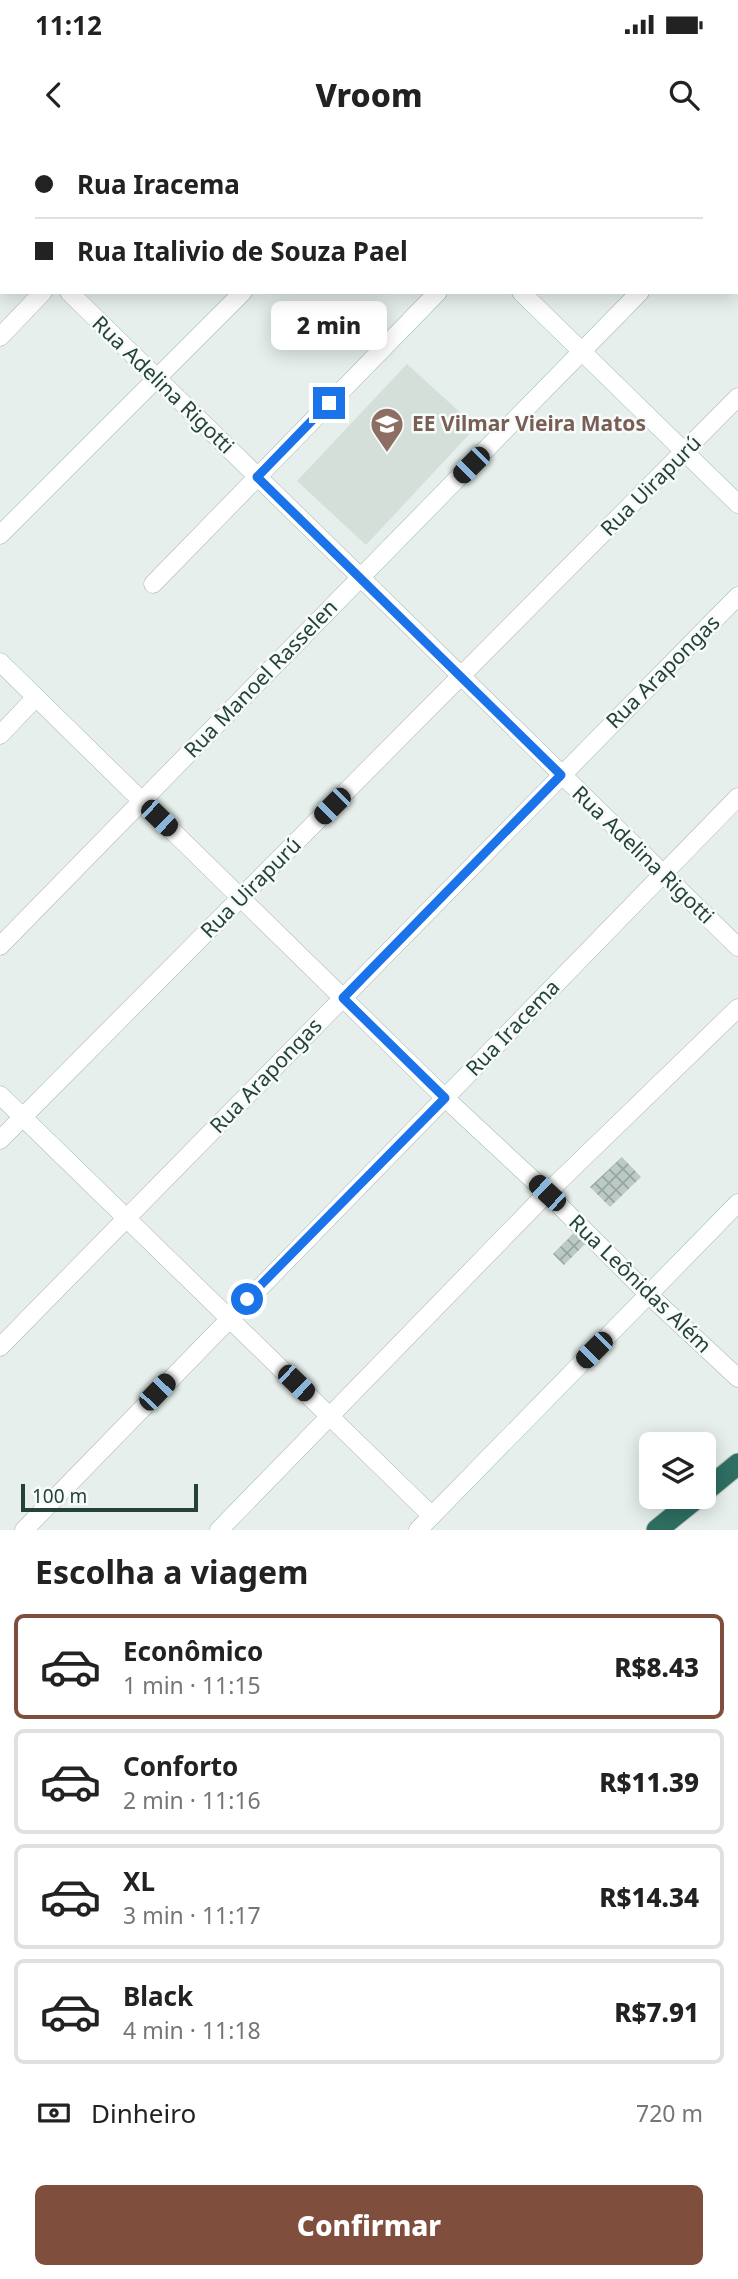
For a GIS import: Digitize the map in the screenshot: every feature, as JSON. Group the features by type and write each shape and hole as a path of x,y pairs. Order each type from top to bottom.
{"highway":[{"path":"716,1482 738,1464"},
{"path":"657,1530 683,1509"}],"street":[{"path":"0,337 41,294"},
{"name":"Rua Adelina Rigotti","path":"71,294 738,947"},
{"path":"0,535 241,294"},
{"path":"153,584 436,294"},
{"path":"523,294 738,504"},
{"name":"Rua Manoel Rasselen","path":"0,946 638,294"},
{"name":"Rua Uirapurú","path":"0,1140 738,397"},
{"name":"Rua Arapongas","path":"0,1347 738,596"},
{"name":"Rua Leônidas Além","path":"0,662 445,1098 547,1193 649,1295 737,1375"},
{"path":"0,736 36,697"},
{"name":"Rua Iracema","path":"24,1530 738,797"},
{"path":"219,1530 547,1193 738,1007"},
{"path":"0,1095 432,1516"},
{"path":"418,1530 738,1203"}],"shaded area":[{"name":"EE Vilmar Vieira Matos","path":"407,364 476,427 366,545 297,481"}],"building":[{"path":"622,1157 641,1177 610,1207 590,1187"},
{"path":"575,1232 586,1243 564,1265 553,1254"}],"place":[{"name":"EE Vilmar Vieira Matos","path":"387,454"}],"route":[{"path":"247,1299 445,1098 343,998 561,775 257,477 329,403"}]}
